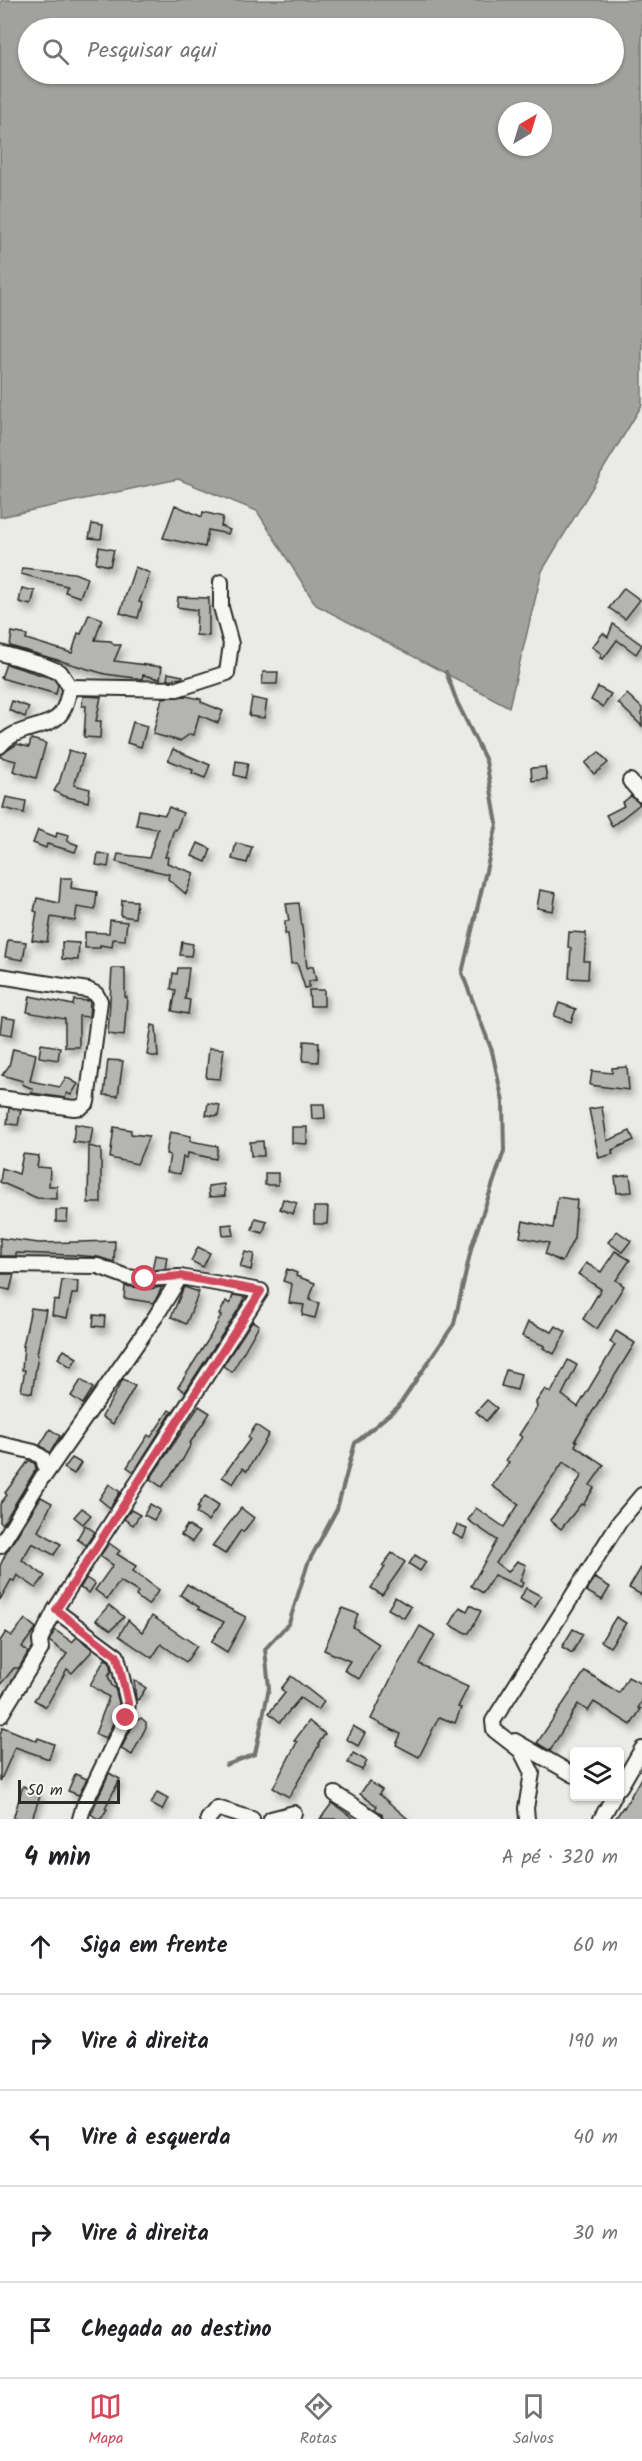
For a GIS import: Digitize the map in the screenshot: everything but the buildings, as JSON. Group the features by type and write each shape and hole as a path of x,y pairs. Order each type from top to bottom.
{"street":[{"path":"70,687 177,688 227,673 231,644 221,607 220,582"},
{"path":"0,653 60,672 70,687 63,712 52,722 21,730 0,746"},
{"path":"630,781 642,795"},
{"path":"0,976 88,990 96,994 100,1001 87,1102 81,1107 74,1108 0,1098"},
{"path":"0,1265 98,1266 127,1277 145,1279 180,1276 261,1291 56,1610 40,1640 41,1649 0,1716"},
{"path":"0,1546 45,1475 156,1316 180,1276"},
{"path":"0,1444 34,1452 43,1458 45,1475"},
{"path":"527,1819 526,1808 532,1773 521,1751 494,1730 493,1721 620,1521 642,1495"},
{"path":"56,1610 117,1656 128,1703 126,1718 84,1805 80,1819"},
{"path":"494,1730 570,1773"},
{"path":"624,1779 642,1749"},
{"path":"335,1794 374,1819"},
{"path":"601,1819 611,1801"},
{"path":"208,1819 217,1808 252,1819"},
{"path":"271,1819 294,1814"}],"shaded area":[{"path":"3,0 642,0 642,405 542,571 509,707 316,605 257,511 178,479 0,517 0,2"}],"waterway":[{"path":"226,1765 255,1754 269,1688 265,1649 289,1623 308,1563 337,1509 355,1443 398,1407 454,1324 472,1245 504,1151 503,1102 492,1051 462,973 497,824 486,761 457,702 446,672"}],"route":[{"path":"126,1718 128,1703 117,1656 56,1610 261,1291 180,1276 145,1279"}]}
